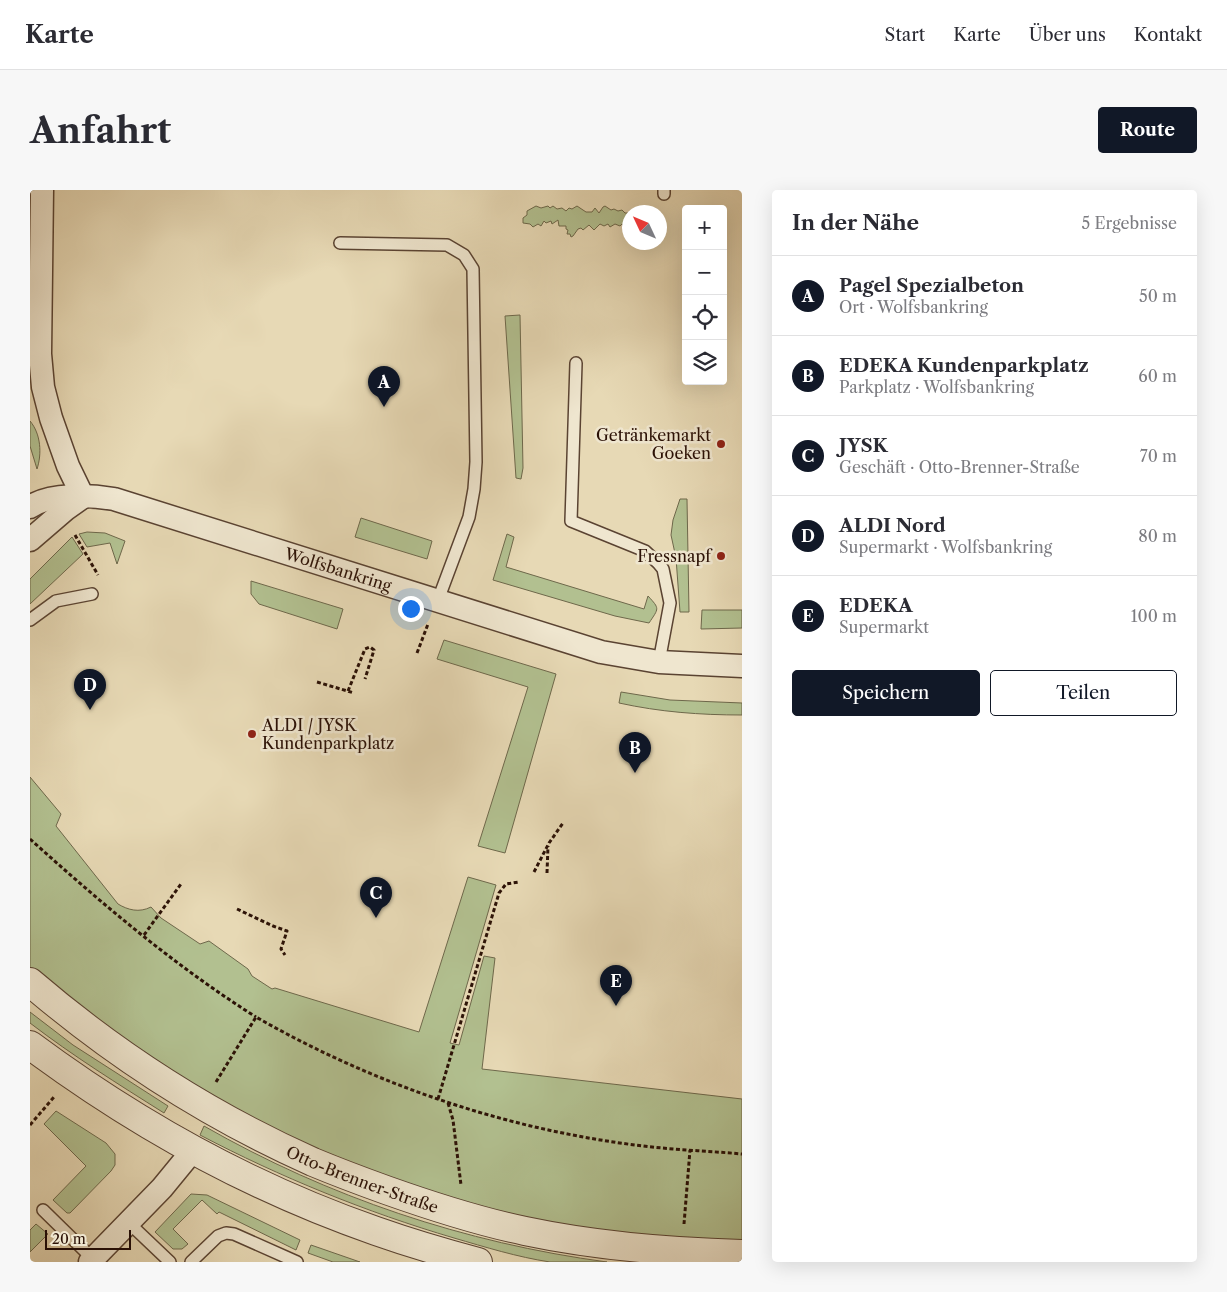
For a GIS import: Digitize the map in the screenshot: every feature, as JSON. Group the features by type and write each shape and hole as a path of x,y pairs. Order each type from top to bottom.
{"street":[{"path":"30,540 83,497 68,466 51,418 43,387 40,354 42,190"},
{"name":"Wolfsbankring","path":"30,507 47,499 59,497 100,496 119,500 601,652 659,662 742,666"},
{"name":"Otto-Brenner-Straße","path":"30,982 85,1027 124,1055 202,1105 314,1162 430,1206 500,1225 570,1239 652,1250 742,1254"},
{"path":"30,1045 106,1098 163,1132 250,1179 375,1231 478,1262"},
{"path":"91,1260 162,1188 194,1149"}],"lane":[{"path":"340,243 447,244 464,255 473,269 476,462 474,489 469,517 438,600"},
{"path":"576,363 571,521 645,551 655,559 662,569 670,603 659,662"},
{"path":"30,620 56,601 92,594"},
{"path":"43,1210 91,1260"},
{"path":"129,1222 170,1262"},
{"path":"191,1262 218,1236 226,1233 234,1234 298,1262"}],"path":[{"path":"75,536 102,582"},
{"path":"417,654 424,635"},
{"path":"348,691 365,649 370,647 374,652 365,679"},
{"path":"317,682 354,693"},
{"path":"534,872 549,843 564,824"},
{"path":"30,839 81,884 219,993 256,1017 330,1055 380,1077 438,1099 516,1122 575,1135 644,1146 742,1154"},
{"path":"547,873 549,843"},
{"path":"438,1099 499,893 506,884 519,882"},
{"path":"144,935 181,884"},
{"path":"237,909 287,931 280,949 286,955"},
{"path":"202,1105 256,1017"},
{"path":"30,1125 44,1110 71,1074"},
{"path":"447,1102 452,1120 462,1182 454,1213"},
{"path":"682,1252 690,1150"}],"green space":[{"path":"536,206 541,208 548,206 550,208 553,206 566,211 577,206 586,212 592,212 595,208 599,213 605,206 611,210 622,210 622,224 620,226 615,224 610,227 608,224 604,226 600,224 594,230 589,225 583,230 581,228 578,229 571,237 570,234 567,234 566,226 559,226 558,220 552,224 551,221 546,223 544,221 541,226 538,224 533,227 530,224 523,223 523,218 527,215 527,211"},
{"path":"520,315 523,468 521,479 516,478 505,316"},
{"path":"30,421 34,426 40,444 40,457 37,469 30,446"},
{"path":"680,499 687,499 689,612 680,612 676,558 671,535 673,520"},
{"path":"361,518 432,541 427,559 355,537"},
{"path":"87,532 105,533 125,541 117,564 110,543 87,547 79,534"},
{"path":"507,534 514,537 506,567 644,609 648,596 656,606 655,614 649,623 615,616 493,580"},
{"path":"72,537 83,554 30,604 30,579"},
{"path":"251,581 343,609 337,629 259,604 251,594"},
{"path":"702,610 742,610 742,628 701,629"},
{"path":"444,640 556,674 505,853 478,846 528,687 437,659"},
{"path":"621,692 670,700 742,703 742,715 680,712 634,706 619,703"},
{"path":"30,777 61,814 56,826 118,904 134,910 151,907 161,918 200,944 209,941 248,969 252,976 272,989 275,988 419,1032 468,877 496,885 450,1043 459,1045 484,956 495,958 482,1069 742,1099 742,1254 570,1239 314,1162 30,982"},
{"path":"30,1012 73,1045 168,1106 164,1113 79,1058 30,1023"},
{"path":"56,1111 106,1143 115,1154 115,1165 111,1171 70,1213 67,1213 53,1200 86,1166 44,1124"},
{"path":"204,1126 299,1175 399,1214 502,1243 554,1254 607,1262 550,1262 525,1257 501,1252 388,1217 292,1179 230,1150 200,1135"},
{"path":"191,1194 207,1195 300,1240 296,1250 219,1212 217,1214 202,1200 173,1229 188,1244 182,1249 173,1249 155,1232"},
{"path":"36,1224 48,1234 30,1252 30,1230"},
{"path":"311,1245 360,1262 333,1262 308,1253"}],"place":[{"name":"Pagel Spezialbeton","path":"384,407"},
{"name":"Getränkemarkt Goeken","path":"721,444"},
{"name":"Fressnapf","path":"721,556"},
{"name":"ALDI Nord","path":"90,710"},
{"name":"ALDI / JYSK Kundenparkplatz","path":"252,734"},
{"name":"EDEKA Kundenparkplatz","path":"635,773"},
{"name":"JYSK","path":"376,918"},
{"name":"EDEKA","path":"616,1006"}]}
